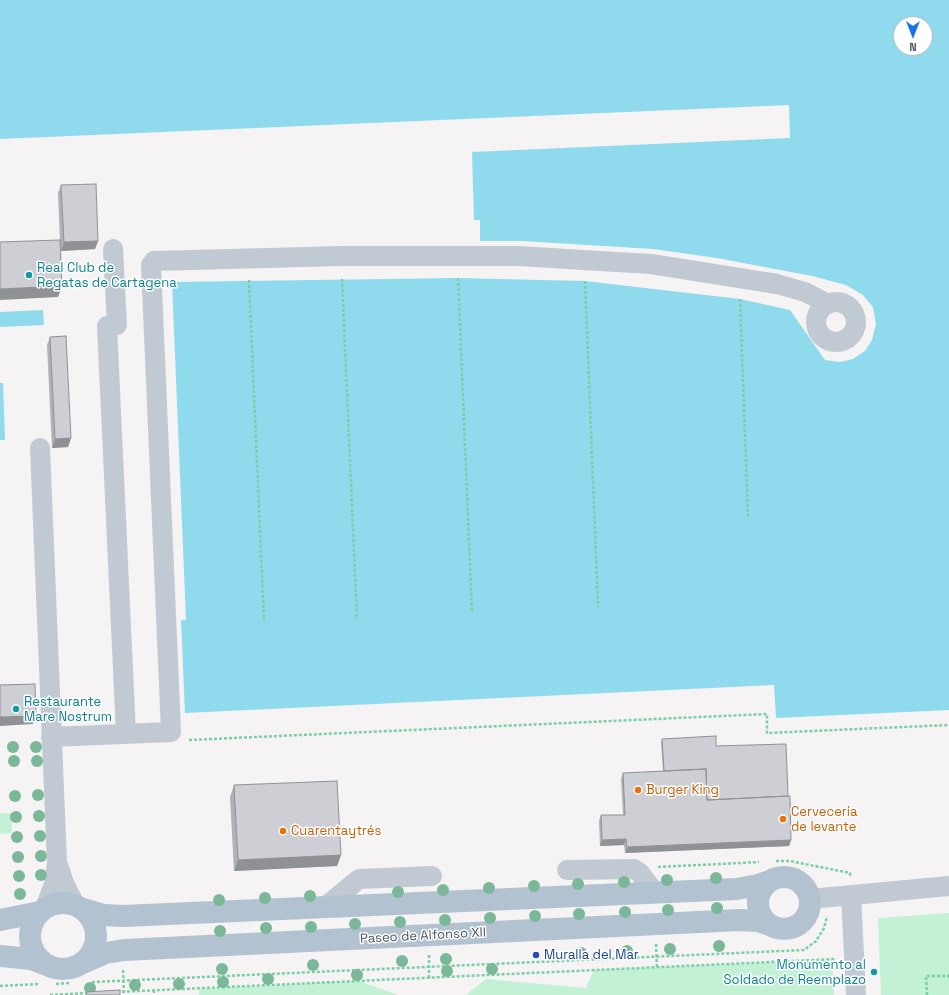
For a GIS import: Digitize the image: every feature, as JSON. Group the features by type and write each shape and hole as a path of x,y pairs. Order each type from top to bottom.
{"main road":[{"path":"0,920 42,910 56,904 78,907 104,915 123,916 737,889 758,885 773,871"},
{"path":"773,871 782,877 795,879 818,898 801,923 795,927 782,929 770,925 760,914 758,899 773,871"},
{"path":"0,956 31,959 59,969 78,965 88,957 95,941 92,922 78,907"},
{"path":"42,910 33,922 30,941 38,957 47,965"},
{"name":"Paseo de Alfonso XII","path":"78,965 106,953 124,950 740,920 758,921 770,925"}],"street":[{"path":"113,248 117,325 107,326 126,734"},
{"path":"51,738 171,732 151,265 154,261 341,256 519,256 651,264 776,284 805,292 828,304"},
{"path":"40,448 57,863 59,873 78,907"},
{"path":"42,910 54,884 57,863"},
{"path":"567,870 634,869 640,873 655,893"},
{"path":"325,907 359,879 432,876"},
{"path":"818,898 949,886"},
{"path":"851,895 856,995"}],"path":[{"path":"458,278 472,613"},
{"path":"342,279 357,618"},
{"path":"249,280 264,621"},
{"path":"585,281 598,607"},
{"path":"740,299 748,517"},
{"path":"182,740 767,714 767,733 949,725"},
{"path":"773,871 790,860 850,873"},
{"path":"156,979 804,950 816,942 824,928 827,914 818,898"},
{"path":"109,993 854,959"},
{"path":"927,995 926,976 949,976"},
{"path":"154,990 154,995"},
{"path":"50,995 94,993"}],"green space":[{"path":"0,813 11,813 12,833 0,834"},
{"path":"949,913 949,995 881,995 878,918"},
{"path":"832,960 834,995 466,995 486,979 586,988 594,970"},
{"path":"359,981 398,995 199,995 199,989"}],"water":[{"path":"0,0 949,0 949,710 776,718 774,685 185,713 181,620 186,620 172,282 458,278 585,281 740,299 790,310 825,360 840,362 853,359 865,351 872,340 876,324 873,307 863,295 846,285 812,276 717,258 653,249 522,241 480,241 480,220 474,220 472,152 790,138 789,105 0,139"},
{"path":"43,310 44,325 0,327 0,312"},
{"path":"0,383 3,383 5,440 0,440"}],"building":[{"path":"96,184 98,241 64,242 61,185"},
{"name":"Real Club de Regatas de Cartagena","path":"60,240 62,286 0,289 0,242"},
{"path":"66,336 71,438 55,439 50,337"},
{"name":"Restaurante Mare Nostrum","path":"35,684 36,716 0,717 0,685"},
{"path":"716,736 716,746 786,744 788,796 707,800 706,769 664,771 662,739"},
{"path":"706,769 707,800 790,796 791,840 627,847 626,839 602,840 601,815 625,815 623,773"},
{"name":"Cuarentaytrés","path":"337,781 341,855 238,860 234,785"},
{"path":"120,990 120,995 87,995 86,992"}],"place":[{"name":"Real Club de Regatas de Cartagena","path":"29,275"},
{"name":"Restaurante Mare Nostrum","path":"16,709"},
{"name":"Burger King","path":"638,790"},
{"name":"Cervecería de levante","path":"783,819"},
{"name":"Cuarentaytrés","path":"283,831"},
{"name":"Muralla del Mar","path":"536,955"},
{"name":"Monumento al Soldado de Reemplazo","path":"874,972"}]}
